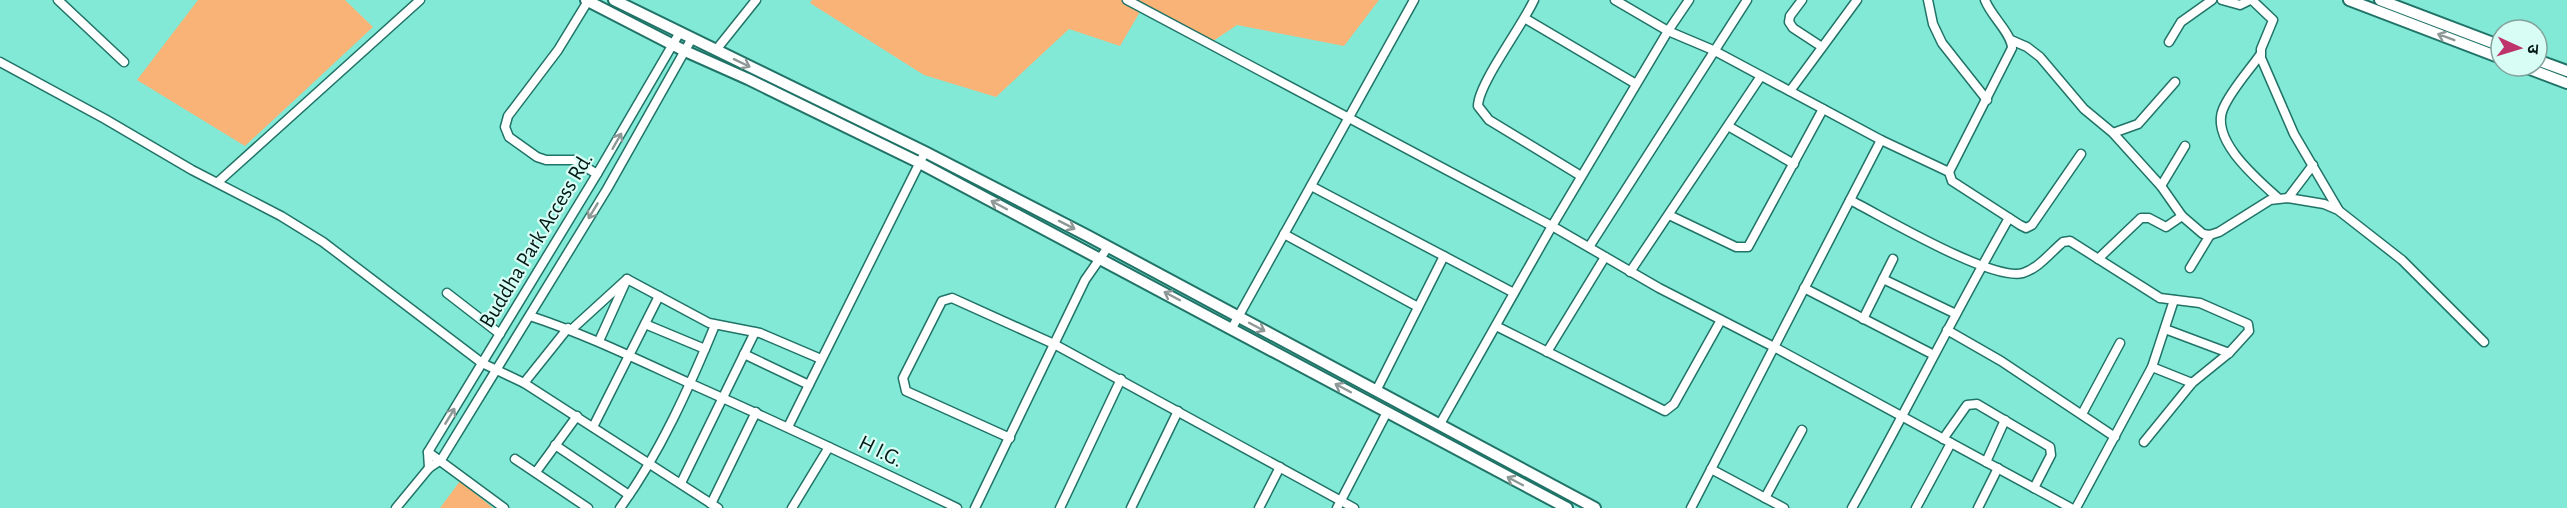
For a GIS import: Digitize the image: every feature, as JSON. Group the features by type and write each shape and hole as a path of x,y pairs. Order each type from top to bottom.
{"street":[{"path":"58,0 124,62"},
{"path":"218,182 420,0"},
{"path":"614,0 925,152 1108,247 1594,508"},
{"path":"716,50 756,0"},
{"path":"1127,0 1552,226 1630,272 1774,347 2071,508"},
{"path":"1232,328 1414,0"},
{"path":"1534,0 1526,19 1481,90 1478,106 1489,120 1581,176"},
{"path":"1615,0 1668,31 1713,50 1881,140 1949,172"},
{"path":"1629,8 1635,0"},
{"path":"1440,424 1581,176 1689,0"},
{"path":"1589,247 1747,0"},
{"path":"1802,0 1790,16 1789,22 1793,28 1822,47"},
{"path":"1790,91 1857,0"},
{"path":"1928,0 1933,24 1942,43 1987,100"},
{"path":"1985,0 1989,12 2011,40 2036,54 2084,109 2113,133 2161,186 2182,216 2203,234 2210,235"},
{"path":"2169,42 2181,22 2212,0"},
{"path":"2222,0 2240,5 2251,0 2273,20 2260,55 2225,105 2220,128 2229,146 2278,198"},
{"path":"2349,0 2489,53"},
{"path":"2380,0 2392,2 2489,41"},
{"path":"597,174 574,160 546,160 537,157 509,137 505,127 508,116 558,50 587,1 685,51 748,79 918,162 1567,508"},
{"path":"1526,19 1636,84"},
{"name":"Buddha Park Access Rd.","path":"428,452 597,174 680,32"},
{"name":"Buddha Park Access Rd.","path":"396,508 429,468 441,460 607,189 692,38"},
{"path":"2011,40 2011,53 1949,172 1952,181 2023,227 2032,225 2081,154"},
{"path":"2260,55 2289,123 2338,210"},
{"path":"0,62 192,170 280,216 342,255 482,363 524,383 714,506 756,412"},
{"path":"2549,64 2567,71"},
{"path":"1630,272 1761,76"},
{"path":"2549,76 2567,83"},
{"path":"2113,133 2138,124 2175,82"},
{"path":"1669,215 1736,247 1748,248 1823,109"},
{"path":"1728,126 1794,164"},
{"path":"1691,508 1881,140"},
{"path":"2161,186 2185,146"},
{"path":"788,427 918,162 925,152"},
{"path":"2288,198 2313,165"},
{"path":"1311,186 1514,293"},
{"path":"2190,268 2210,235 2263,204 2278,198 2314,201 2338,210 2402,260 2484,342"},
{"path":"1850,200 1982,266 2008,273 2024,273 2034,268 2066,241 2098,258 2154,295 2200,303 2248,324 2249,331 2229,353 2192,383 2144,442"},
{"path":"2098,258 2141,218 2149,218 2166,227 2182,216"},
{"path":"1852,508 1903,418 1947,330 2009,218"},
{"path":"1284,234 1418,307"},
{"path":"975,508 1054,344 1099,258 1108,247"},
{"path":"1376,391 1443,255"},
{"path":"1547,352 1605,257"},
{"path":"1863,319 1893,259"},
{"path":"627,279 695,317 715,325 755,332 821,359"},
{"path":"524,383 570,329 627,279"},
{"path":"599,341 627,279"},
{"path":"1883,279 1956,314"},
{"path":"1804,288 1934,355"},
{"path":"447,293 500,334"},
{"path":"593,427 659,296"},
{"path":"1010,438 906,391 903,378 942,301 946,298 952,298 1054,344 1280,467 1339,504 1354,508"},
{"path":"2076,508 2152,367 2174,300"},
{"name":"H I.G.","path":"530,316 599,341 756,412 957,508"},
{"path":"1496,326 1660,410 1668,411 1721,320"},
{"path":"645,324 705,349"},
{"path":"620,508 649,462 690,383 715,325"},
{"path":"2164,329 2229,353"},
{"path":"1947,330 2001,361 2115,437"},
{"path":"681,483 755,332"},
{"path":"2082,414 2120,343"},
{"path":"744,354 809,385"},
{"path":"2152,367 2192,383"},
{"path":"1060,508 1121,379"},
{"path":"1916,508 1947,441 1971,404 1977,404 2051,449 2034,488"},
{"path":"1131,508 1178,411"},
{"path":"1339,504 1387,412"},
{"path":"536,472 577,416"},
{"path":"1986,462 2005,420"},
{"path":"1765,498 1802,430"},
{"path":"555,445 629,495"},
{"path":"792,508 829,447"},
{"path":"428,452 504,508"},
{"path":"428,452 429,468"},
{"path":"515,459 588,508"},
{"path":"1259,508 1280,467"},
{"path":"1978,508 1998,468"},
{"path":"1711,469 1784,508"}],"shaded area":[{"path":"198,0 345,0 373,27 245,146 137,80"},
{"path":"812,0 1379,0 1344,46 1237,25 1210,43 1141,10 1120,46 1069,29 996,97 924,75 810,3"},
{"path":"460,481 493,508 440,508"}]}
